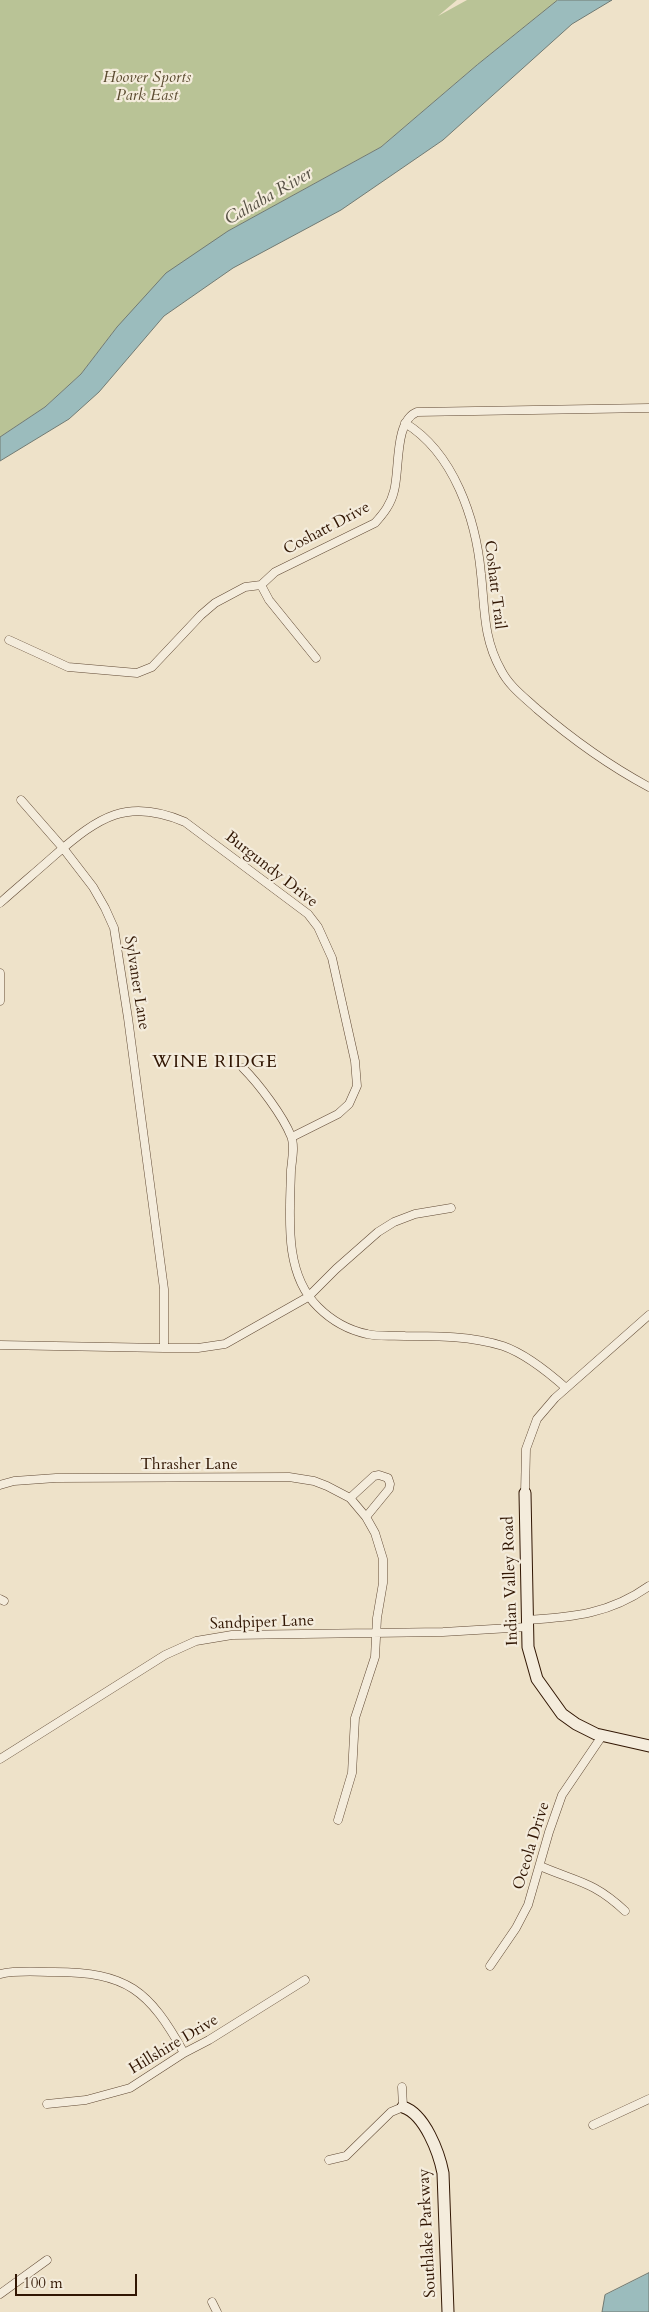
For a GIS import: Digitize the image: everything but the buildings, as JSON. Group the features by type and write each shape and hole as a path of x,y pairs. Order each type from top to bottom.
{"street":[{"path":"406,422 413,413 425,410 649,408"},
{"name":"Coshatt Drive","path":"8,640 68,667 137,673 152,667 201,615 216,603 245,586 261,585 275,572 375,523 386,511 394,492 400,442 406,422"},
{"name":"Coshatt Trail","path":"406,422 431,443 460,491 471,522 479,558 486,637 502,672 524,699 574,740 609,765 649,787"},
{"path":"261,585 269,600 316,658"},
{"name":"Sylvaner Lane","path":"21,800 63,848 93,887 114,928 127,1009 164,1289 164,1348"},
{"name":"Burgundy Drive","path":"0,902 86,828 115,814 149,811 162,812 185,822 308,914 318,927 332,958 355,1061 357,1086 349,1104 338,1114 292,1137"},
{"path":"0,974 0,1001"},
{"path":"243,1068 259,1084 292,1137 292,1256 308,1296 330,1318 348,1329 369,1335 453,1337 504,1346 545,1371 566,1388"},
{"path":"0,1345 198,1348 225,1344 308,1296 378,1232 394,1222 415,1214 451,1208"},
{"path":"525,1493 526,1452 534,1425 544,1410 566,1388 649,1315"},
{"path":"350,1498 374,1476 379,1475 388,1478 390,1484 388,1489 366,1517"},
{"name":"Thrasher Lane","path":"0,1485 14,1481 56,1478 289,1477 302,1478 327,1486 350,1498 366,1517 375,1533 383,1558 383,1583 377,1618 373,1668 355,1718 352,1772 338,1820"},
{"name":"Indian Valley Road","path":"525,1493 527,1623 531,1662 537,1679 544,1692 562,1714 583,1727 602,1736 649,1746"},
{"name":"Sandpiper Lane","path":"0,1759 165,1655 196,1640 232,1635 469,1631 593,1613 609,1608 649,1586"},
{"name":"Oceola Drive","path":"490,1966 522,1916 562,1795 602,1736"},
{"path":"540,1866 594,1886 625,1910"},
{"path":"0,1974 70,1972 111,1977 133,1988 150,2001 163,2017 184,2053"},
{"name":"Hillshire Drive","path":"47,2104 86,2100 130,2088 305,1980"},
{"path":"329,2160 346,2156 391,2112 403,2107 402,2087"},
{"path":"593,2125 649,2099"},
{"name":"Southlake Parkway","path":"403,2107 408,2109 424,2126 440,2156 443,2173 448,2312"},
{"path":"0,2294 47,2260"},
{"path":"212,2302 217,2312"}],"green space":[{"name":"Hoover Sports Park East","path":"0,0 457,0 438,16 467,0 558,0 477,65 381,147 228,231 117,327 81,374 45,407 0,437"}],"water":[{"path":"558,0 612,0 572,24 443,140 341,210 233,268 164,316 99,392 69,419 0,461 0,437 45,407 81,374 117,327 166,273 228,231 381,147 477,65"},
{"path":"649,2273 649,2312 602,2312 605,2295"}],"district":[{"name":"WINE RIDGE","path":"215,1063"}],"water label":[{"name":"Cahaba River","path":"269,197"}]}
